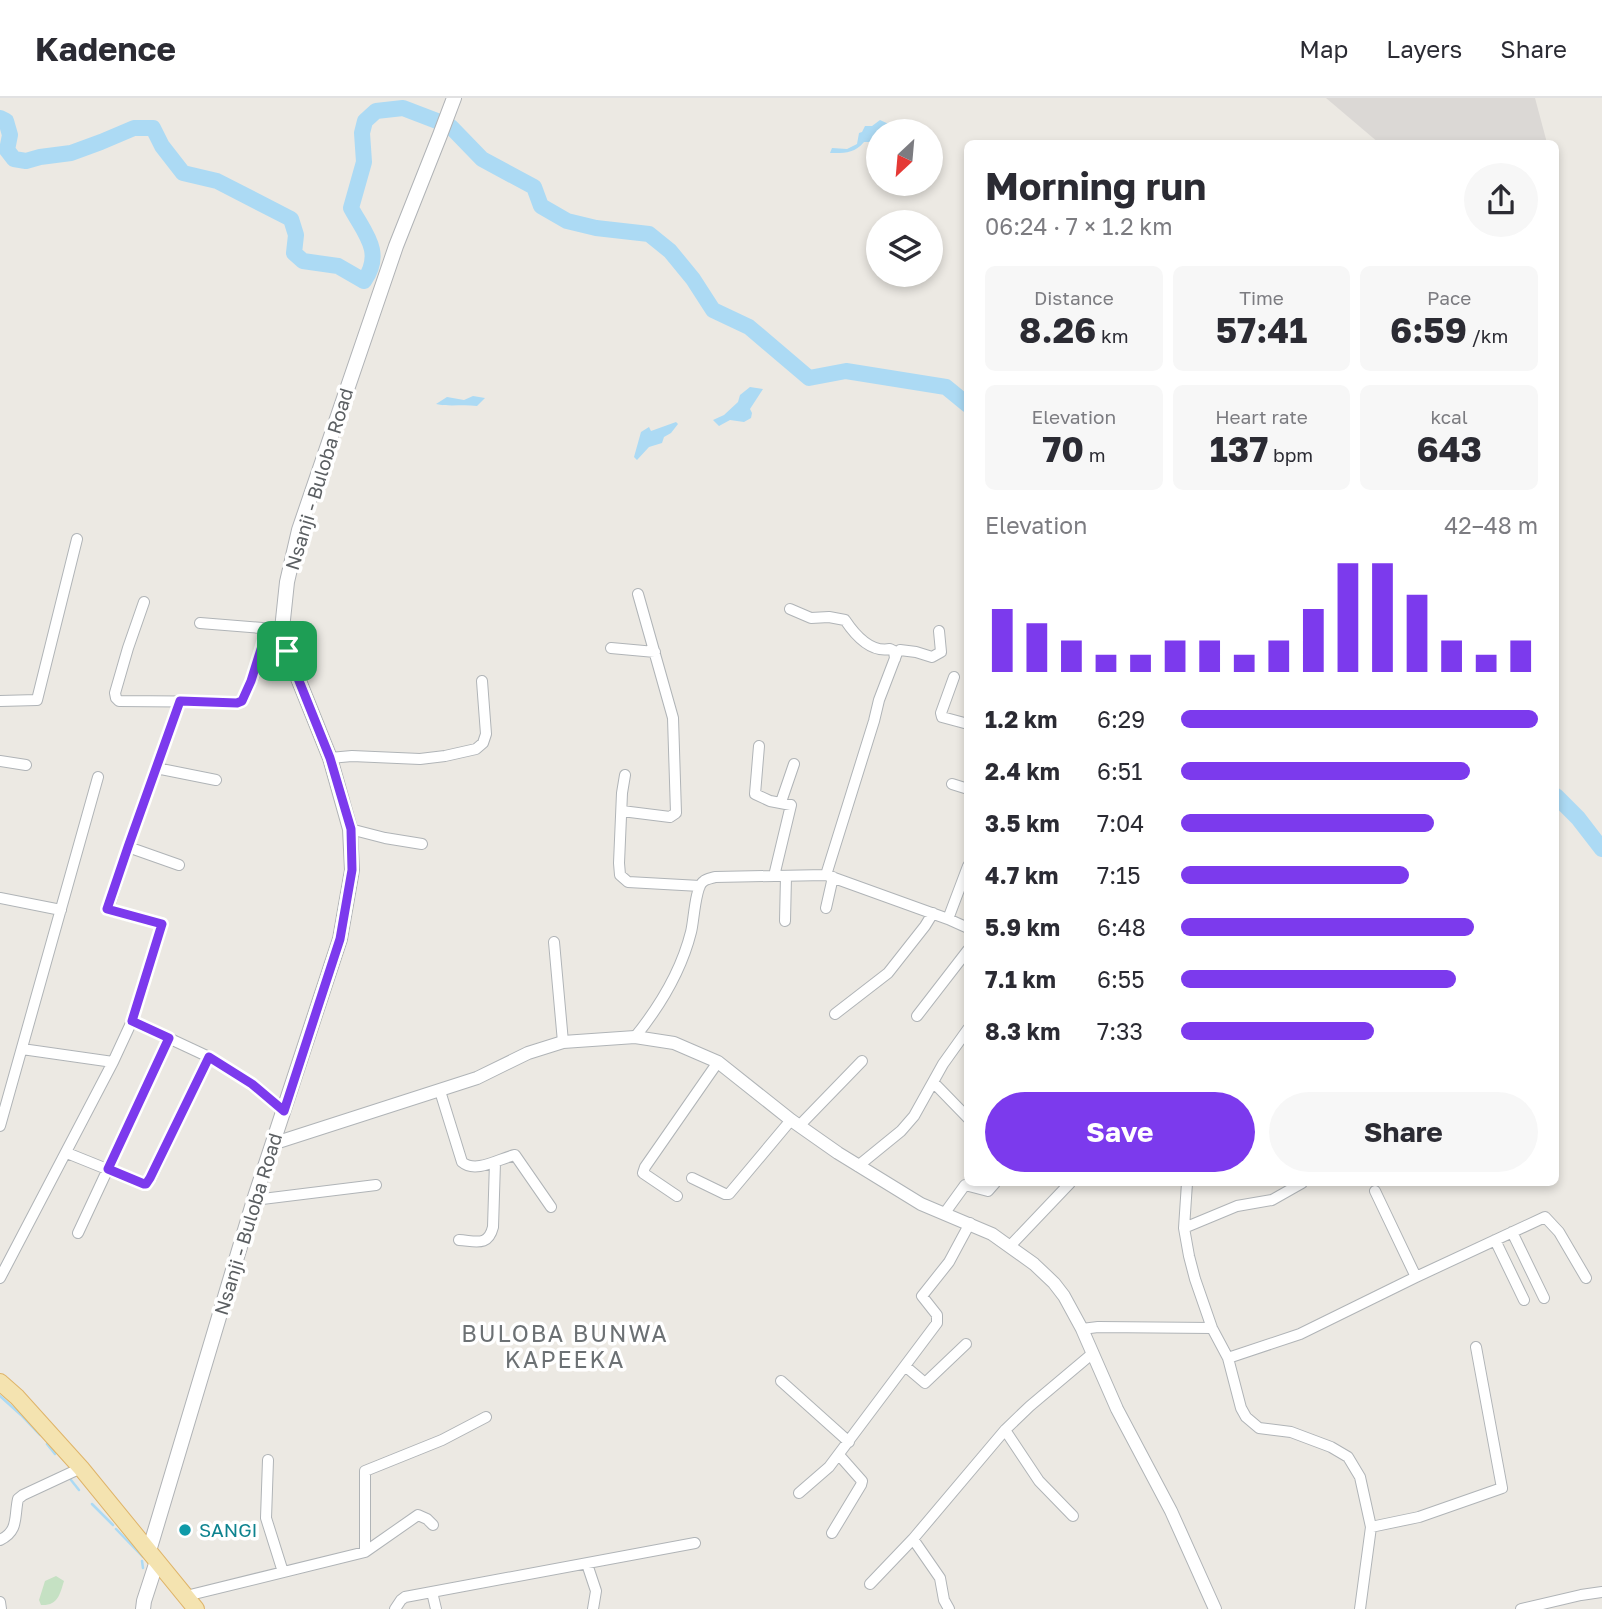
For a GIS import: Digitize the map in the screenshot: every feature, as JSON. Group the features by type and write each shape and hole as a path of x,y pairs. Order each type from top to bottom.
{"main road":[{"name":"Nsanji - Buloba Road","path":"143,1609 153,1556 254,1199 340,939 352,870 351,829 330,758 287,651 282,629 287,582 299,530 396,246 451,105"},
{"path":"0,1382 17,1396 81,1468 191,1602"}],"street":[{"path":"0,701 37,700 77,539"},
{"path":"622,811 670,817 676,813 673,718 638,594"},
{"path":"144,602 115,696 119,701 242,701 267,630"},
{"path":"790,609 811,618 845,620 868,646 881,651 890,649 894,652 895,659"},
{"path":"200,623 282,629"},
{"path":"827,908 829,876 879,700 895,659 900,650 932,657 941,652 939,631"},
{"path":"611,648 655,652"},
{"path":"954,677 941,713 946,719 964,723"},
{"path":"330,758 352,756 420,759 476,749 483,743 486,734 482,681"},
{"path":"0,1279 4,1259 67,1153 132,1021 162,924 107,909 180,701"},
{"path":"759,746 755,794 769,801 792,805 774,876"},
{"path":"0,761 26,765"},
{"path":"781,802 794,764"},
{"path":"156,768 216,780"},
{"path":"625,775 620,875 628,882 700,886"},
{"path":"0,1126 98,777"},
{"path":"952,784 964,788"},
{"path":"351,829 422,844"},
{"path":"128,847 179,865"},
{"path":"785,920 786,876"},
{"path":"635,1037 656,1011 683,960 700,886 705,880 715,877 829,876 964,926"},
{"path":"948,919 964,877"},
{"path":"0,898 61,911"},
{"path":"835,1014 888,972 933,913"},
{"path":"554,942 563,1042"},
{"path":"917,1016 964,955"},
{"path":"132,1021 209,1057 252,1084 284,1111"},
{"path":"858,1166 901,1131 914,1116 943,1064 964,1035"},
{"path":"272,1144 440,1091 477,1078 528,1053 563,1042 635,1037 674,1043 718,1062 795,1123 858,1166 921,1204 992,1234 1034,1264 1054,1283 1082,1329 1117,1409 1171,1511 1215,1609"},
{"path":"78,1233 169,1038"},
{"path":"22,1049 113,1062"},
{"path":"67,1153 146,1184 209,1057"},
{"path":"692,1178 729,1194 795,1123 862,1061"},
{"path":"677,1196 643,1173 718,1062"},
{"path":"933,1082 964,1114"},
{"path":"440,1091 462,1162 467,1167 472,1167 515,1155 551,1208"},
{"path":"459,1240 483,1241 491,1235 495,1161"},
{"path":"254,1199 376,1185"},
{"path":"944,1214 964,1186"},
{"path":"969,1186 988,1191 992,1186"},
{"path":"1010,1246 1067,1186"},
{"path":"1187,1186 1184,1228 1189,1256 1212,1328 1228,1358 1241,1408 1246,1417 1259,1429 1291,1432 1331,1447 1348,1457 1360,1478 1371,1527 1360,1609"},
{"path":"1184,1228 1237,1206 1272,1200 1297,1186"},
{"path":"1375,1191 1416,1277"},
{"path":"1228,1358 1300,1334 1545,1217 1559,1232 1586,1278"},
{"path":"799,1493 830,1467 937,1323 937,1315 922,1296 949,1262 970,1223"},
{"path":"1512,1233 1544,1298"},
{"path":"1495,1240 1524,1300"},
{"path":"1082,1329 1212,1328"},
{"path":"905,1366 925,1383 966,1344"},
{"path":"1371,1527 1419,1517 1502,1488 1476,1347"},
{"path":"870,1584 1006,1430 1093,1353"},
{"path":"781,1381 849,1442"},
{"path":"365,1552 365,1471 442,1440 486,1417"},
{"path":"1006,1430 1039,1482 1073,1516"},
{"path":"832,1533 862,1481 839,1455"},
{"path":"268,1460 266,1518 283,1572"},
{"path":"0,1540 10,1534 13,1528 18,1499 81,1468"},
{"path":"191,1602 283,1572 365,1552 418,1515 433,1525"},
{"path":"912,1539 940,1578 944,1600 949,1609"},
{"path":"395,1609 405,1597 695,1543"},
{"path":"587,1564 596,1591 593,1609"},
{"path":"432,1592 436,1609"},
{"path":"1521,1609 1602,1592"},
{"path":"0,1602 1,1609"}],"shaded area":[{"path":"1326,98 1535,98 1546,140 1375,140"}],"green space":[{"path":"56,1576 64,1581 59,1595 51,1604 41,1605 39,1600 45,1581"}],"water":[{"path":"865,126 866,142 853,151 830,153 832,148 847,149 857,144 859,133"},
{"path":"750,387 763,389 750,409 751,418 744,422 730,420 719,426 713,420 724,415"},
{"path":"473,396 485,398 477,406 436,404 447,397 464,400"},
{"path":"676,422 678,424 664,437 662,443 649,447 637,460 634,457 641,432 649,427 651,431"}],"waterway":[{"path":"0,118 6,121 10,135 7,150 14,159 26,161 71,153 134,128 153,128 162,146 183,173 217,181 291,219 296,235 294,253 303,261 338,266 364,281 370,271 372,252 367,235 351,208 364,162 362,133 365,121 376,111 403,108 451,127 482,159 534,187 541,206 567,221 596,228 649,234 670,251 713,310 749,327 809,378 846,371 946,387 964,402"},
{"path":"1559,799 1602,849"},
{"path":"0,1396 40,1435"},
{"path":"47,1444 55,1454"},
{"path":"71,1480 79,1490"},
{"path":"92,1504 113,1525"},
{"path":"116,1529 143,1557"},
{"path":"142,1561 143,1568"}],"place":[{"name":"SANGI","path":"185,1530"}],"district":[{"name":"BULOBA BUNWA KAPEEKA","path":"565,1347"}],"route":[{"path":"282,629 287,651 330,758 351,829 352,870 340,939 284,1111 252,1084 209,1057 150,1178 144,1184 108,1169 169,1038 132,1021 162,924 107,909 180,701 242,701 267,630 282,629"}]}
